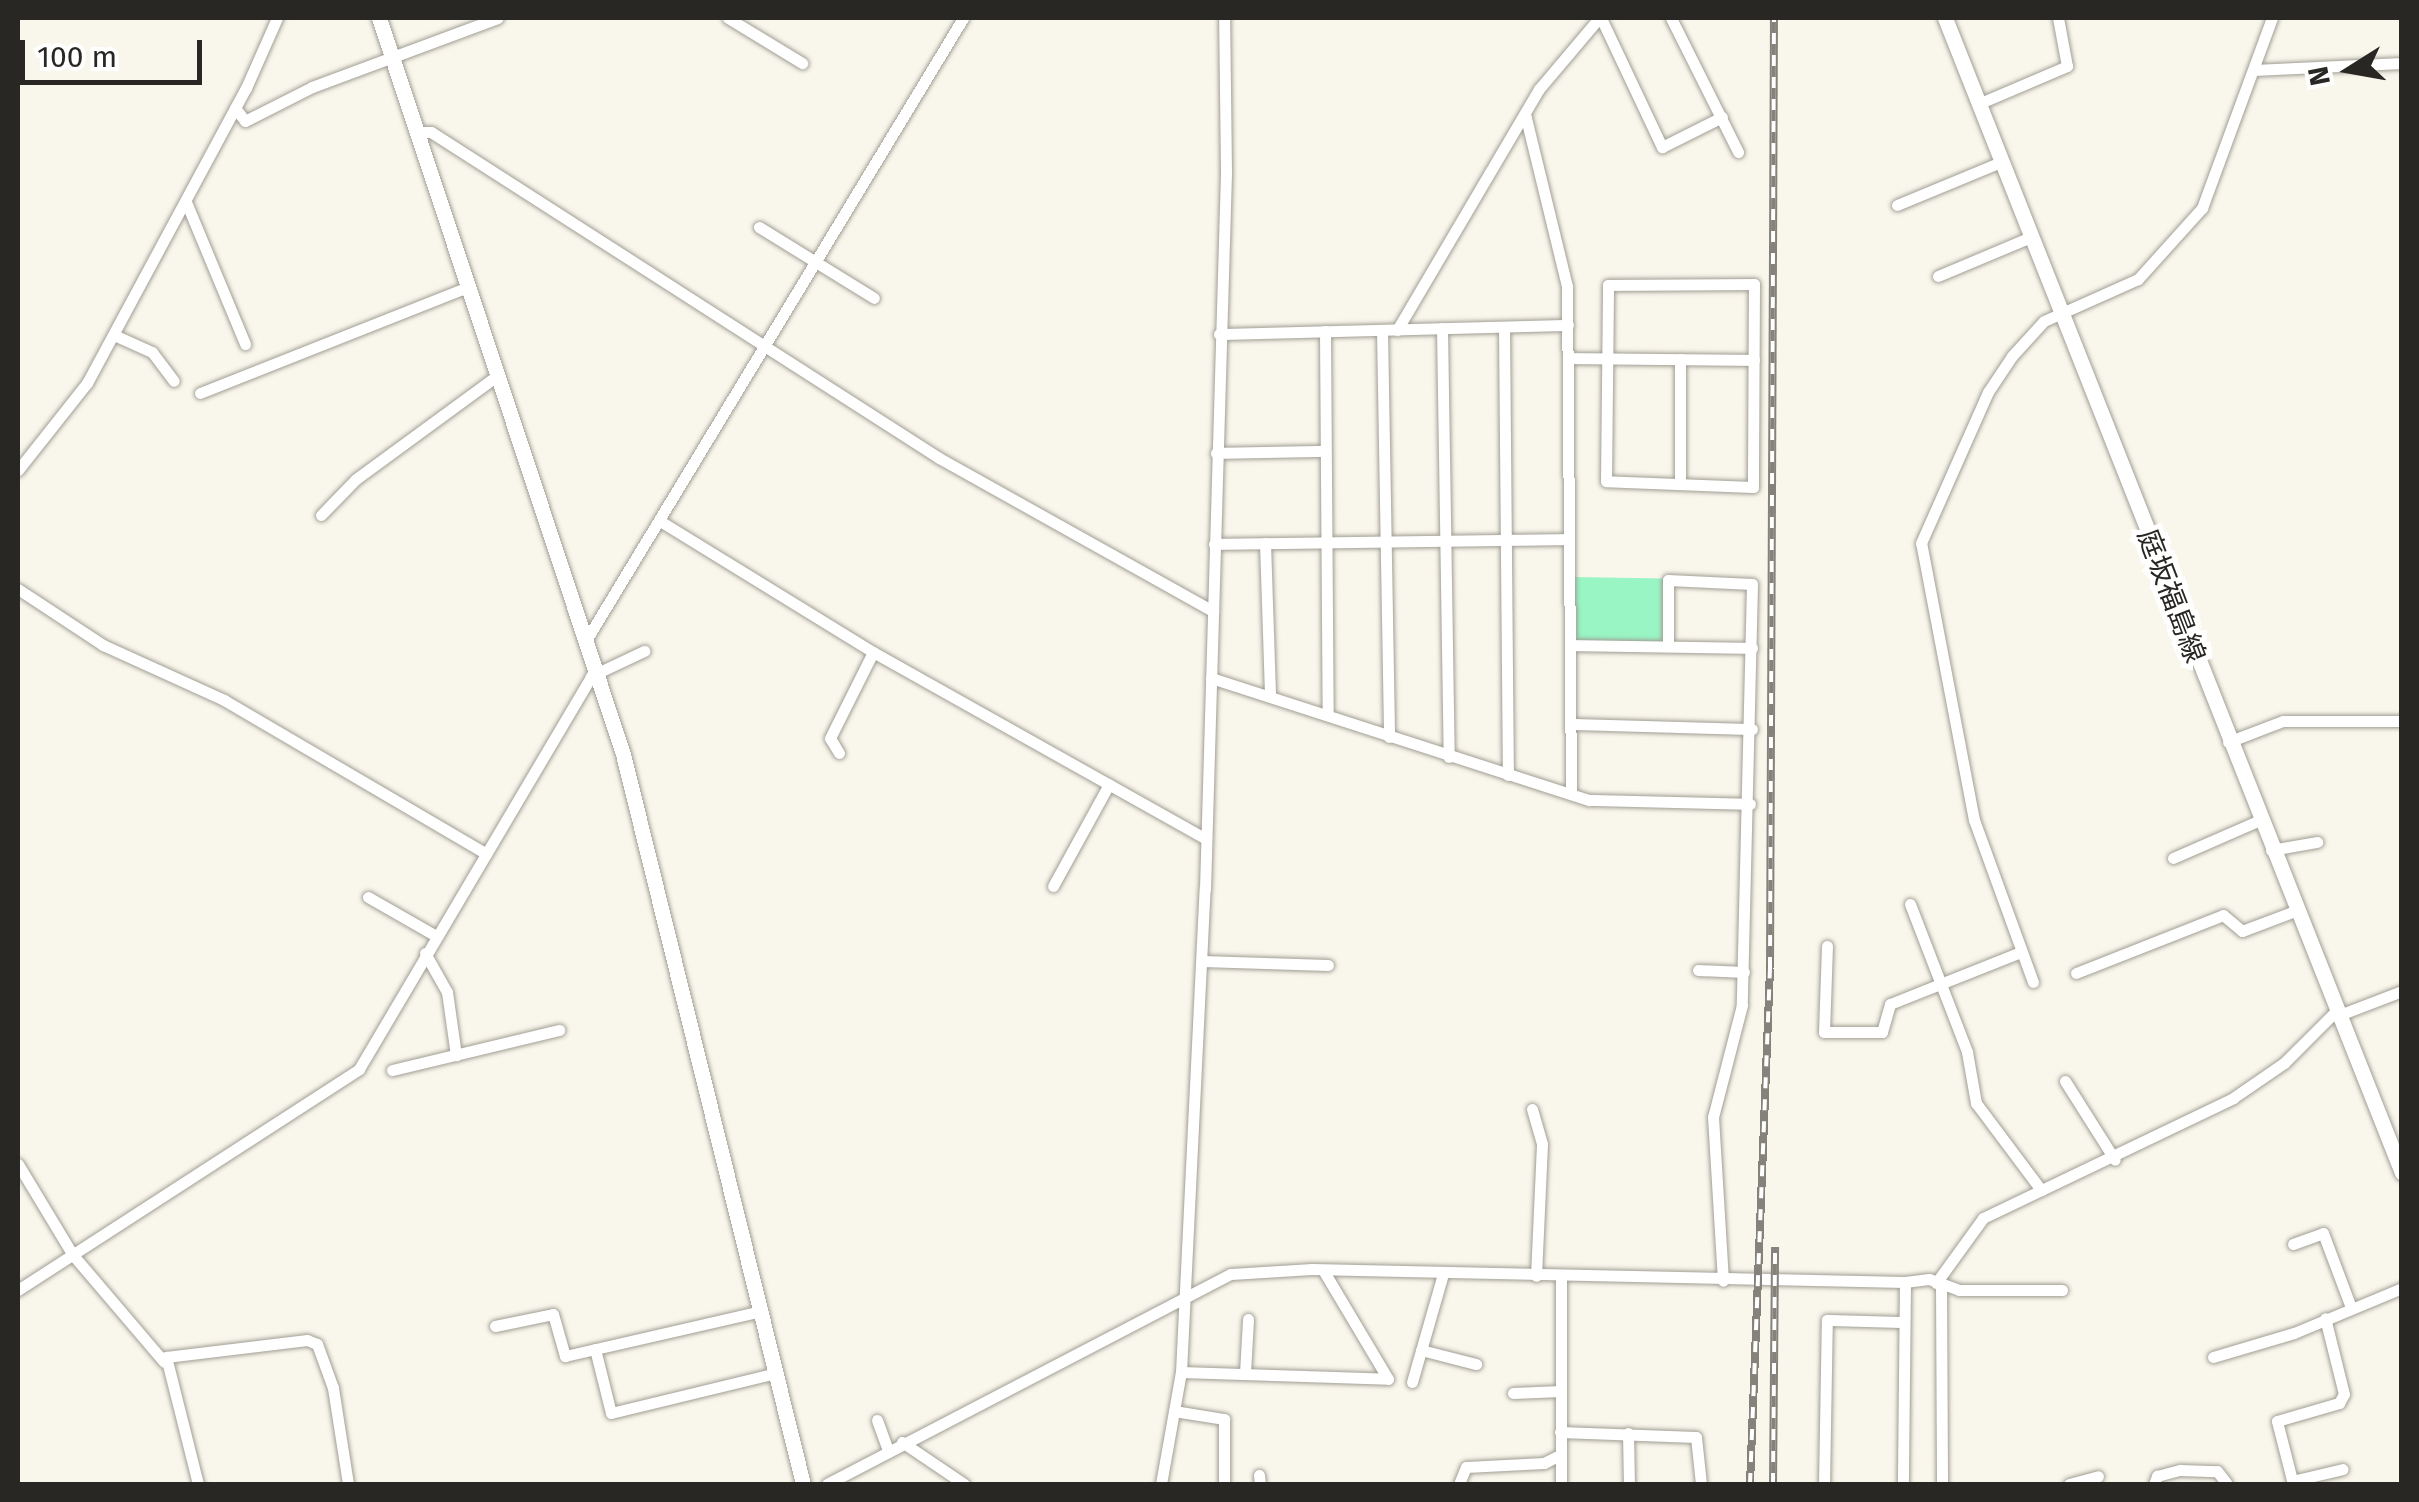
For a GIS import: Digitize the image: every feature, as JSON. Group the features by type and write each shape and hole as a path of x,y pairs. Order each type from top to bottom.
{"street":[{"path":"18,470 87,383 236,108 276,18"},
{"path":"380,18 640,816 803,1484"},
{"path":"236,108 245,121 394,56 498,18"},
{"path":"728,18 802,62"},
{"path":"585,642 768,346 963,18"},
{"path":"1162,1484 1181,1372 1202,962 1212,678 1224,18"},
{"path":"1397,330 1525,114 1600,18 1662,147 1722,118"},
{"path":"1671,18 1738,152"},
{"name":"庭坂福島線","path":"1944,18 2295,911 2402,1172"},
{"path":"1978,104 2067,66 2058,18"},
{"path":"2033,982 1974,820 1921,543 1988,392 2036,329 2061,312 2138,278 2180,236 2213,188 2272,18"},
{"path":"2254,70 2402,63"},
{"path":"1525,114 1565,271 1571,794"},
{"path":"420,132 431,132 938,458 1213,611"},
{"path":"1896,205 2001,162"},
{"path":"186,202 245,344"},
{"path":"759,227 874,298"},
{"path":"1938,276 2031,237"},
{"path":"1754,284 1753,487 1606,481 1606,359 1608,285 1754,284"},
{"path":"200,393 470,286"},
{"path":"1219,334 1568,325"},
{"path":"1504,327 1508,775"},
{"path":"1442,328 1449,757"},
{"path":"1382,330 1389,737"},
{"path":"1325,332 1328,716"},
{"path":"114,335 152,352 174,381"},
{"path":"1568,358 1754,360"},
{"path":"1680,359 1680,484"},
{"path":"321,515 356,478 498,375"},
{"path":"1216,453 1325,450"},
{"path":"660,521 873,652 1206,839"},
{"path":"1214,544 1569,539"},
{"path":"1265,543 1270,695"},
{"path":"1668,646 1668,580 1752,584 1744,972 1713,1117 1723,1281"},
{"path":"18,590 102,644 208,691 486,854"},
{"path":"1570,645 1752,648"},
{"path":"18,1290 346,1080 594,672 644,650"},
{"path":"839,752 830,738 873,652"},
{"path":"1212,678 1571,794 1628,804 1750,804"},
{"path":"2228,742 2283,721 2402,721"},
{"path":"1571,724 1752,729"},
{"path":"1053,886 1109,784"},
{"path":"2173,858 2260,820"},
{"path":"2272,850 2317,842"},
{"path":"368,897 436,936"},
{"path":"1910,904 1967,1052 1976,1102 2041,1190"},
{"path":"2076,973 2224,915 2242,931 2295,911"},
{"path":"1827,946 1824,1032 1882,1032 1890,1004 2021,952"},
{"path":"425,953 447,992 456,1055"},
{"path":"1202,962 1328,966"},
{"path":"1698,970 1744,972"},
{"path":"1942,1484 1939,1284 1983,1218 2115,1160 2258,1082 2336,1014 2402,991"},
{"path":"392,1070 560,1030"},
{"path":"2065,1081 2115,1160"},
{"path":"1532,1108 1542,1144 1536,1276"},
{"path":"18,1164 73,1255 164,1362 198,1484"},
{"path":"2292,1244 2323,1232 2350,1305"},
{"path":"1181,1372 1388,1379 1323,1270"},
{"path":"827,1484 1231,1274 1323,1270 1905,1282 2062,1290"},
{"path":"1412,1382 1443,1274"},
{"path":"1561,1277 1561,1484"},
{"path":"1903,1484 1905,1282"},
{"path":"2213,1357 2402,1288"},
{"path":"495,1326 553,1314 564,1356 762,1310"},
{"path":"2325,1318 2344,1394 2339,1403 2278,1422 2292,1483 2343,1469"},
{"path":"1246,1374 1248,1319"},
{"path":"1824,1484 1827,1320 1904,1322"},
{"path":"164,1362 202,1348 316,1344 333,1388 348,1484"},
{"path":"595,1349 611,1413 776,1373"},
{"path":"1421,1350 1476,1364"},
{"path":"1513,1393 1561,1391"},
{"path":"1174,1411 1224,1419 1224,1484"},
{"path":"877,1420 888,1450"},
{"path":"1560,1432 1700,1439 1701,1484"},
{"path":"1628,1433 1629,1484"},
{"path":"902,1442 964,1484"},
{"path":"1459,1484 1466,1467 1544,1463 1560,1456"},
{"path":"2154,1484 2157,1476 2180,1470 2217,1471 2227,1484"},
{"path":"2069,1484 2098,1476"}],"green space":[{"path":"1573,577 1664,579 1663,644 1572,642"}],"railway":[{"path":"1750,1484 1770,968 1774,18"},
{"path":"1773,1484 1775,1247"}]}
